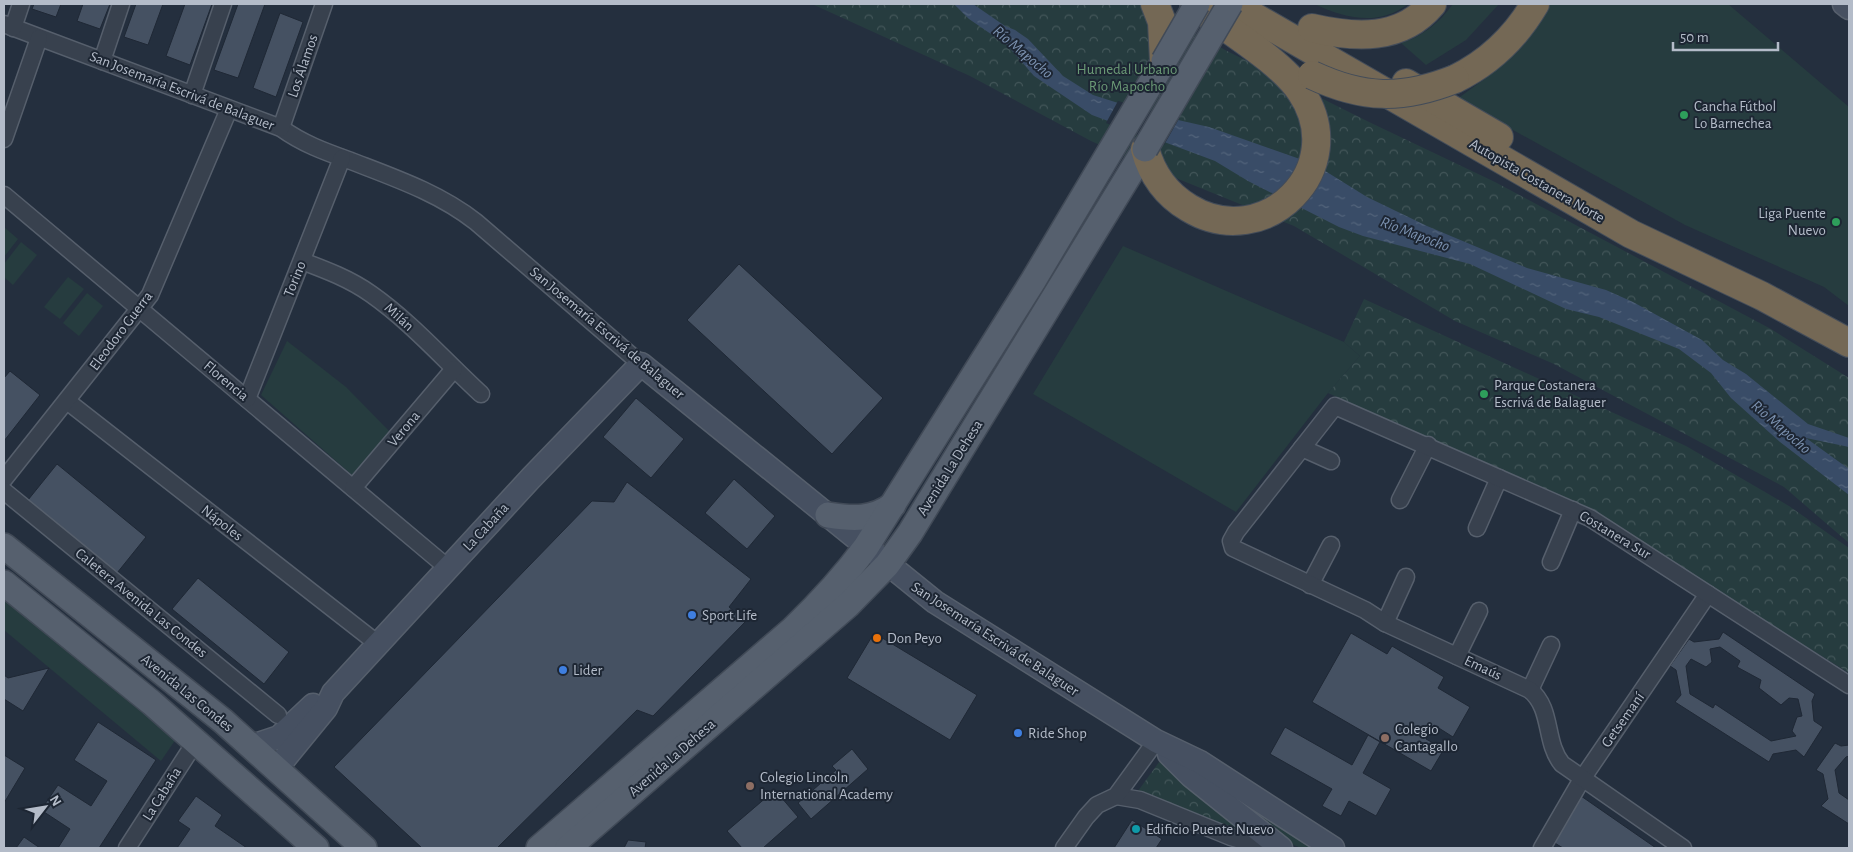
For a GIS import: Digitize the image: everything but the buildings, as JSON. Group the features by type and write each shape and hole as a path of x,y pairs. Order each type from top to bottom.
{"highway":[{"path":"1155,4 1162,22 1164,61"},
{"path":"1197,4 1306,83 1378,95 1415,92 1455,79 1484,63 1498,52 1520,27 1535,4"},
{"name":"Autopista Costanera Norte","path":"1231,4 1630,234 1762,296 1849,343"},
{"name":"Autopista Costanera Norte","path":"1269,4 1634,215 1800,295 1849,322"},
{"path":"1312,28 1359,35 1389,32 1409,23 1432,4"},
{"path":"1145,149 1158,178 1178,201 1202,215 1217,221 1236,222 1267,213 1285,203 1303,184 1314,163 1317,138 1306,83"}],"main road":[{"name":"Avenida La Dehesa","path":"539,848 792,628 827,595 866,548 1101,168 1197,4"},
{"name":"Avenida La Dehesa","path":"568,848 826,625 887,565 910,533 1126,183 1231,4"},
{"path":"828,515 860,518 878,514 893,505"},
{"name":"Avenida Las Condes","path":"4,546 252,746 364,848"},
{"name":"Avenida Las Condes","path":"4,583 196,741 316,848"},
{"path":"218,760 251,776 264,775 277,768"}],"street":[{"path":"8,26 21,4"},
{"path":"102,61 121,4"},
{"path":"192,95 223,4"},
{"name":"Los Álamos","path":"281,128 324,4"},
{"path":"1844,4 1849,8"},
{"name":"San Josemaría Escrivá de Balaguer","path":"8,26 281,128 308,145 449,202 476,222 641,364 935,602 1156,742 1200,762 1333,848"},
{"path":"4,139 39,38"},
{"name":"Eleodoro Guerra","path":"4,479 142,309 154,287 229,108"},
{"name":"Torino","path":"247,399 342,158"},
{"name":"Florencia","path":"4,195 448,568"},
{"name":"Milán","path":"302,261 337,274 370,293 399,316 481,394"},
{"name":"La Cabaña","path":"277,768 326,708 333,693 641,364"},
{"name":"Verona","path":"353,488 454,369"},
{"name":"Nápoles","path":"67,401 378,644"},
{"name":"Costanera Sur","path":"1302,448 1335,406 1428,445 1590,518 1849,685"},
{"path":"1400,500 1428,445"},
{"path":"1302,448 1331,461"},
{"name":"Emaús","path":"1302,448 1236,532 1231,543 1238,552 1371,613 1385,623 1530,690 1544,708 1552,745 1557,758 1582,780 1683,848"},
{"path":"1477,528 1499,478"},
{"name":"Caletera Avenida Las Condes","path":"4,492 278,715"},
{"path":"1551,562 1573,510"},
{"path":"1310,585 1331,545"},
{"path":"1385,623 1406,577"},
{"name":"Getsemaní","path":"1548,846 1582,780 1708,594"},
{"path":"1457,656 1478,611"},
{"path":"1530,690 1551,645"},
{"name":"La Cabaña","path":"252,746 279,737 318,700 333,693"},
{"name":"La Cabaña","path":"128,848 196,741"},
{"path":"1064,848 1086,817 1097,806 1116,796 1156,742"},
{"name":"San Josemaría Escrivá de Balaguer","path":"1156,742 1191,776 1281,848"},
{"path":"1116,796 1140,800 1231,837 1266,848"}],"green space":[{"name":"Humedal Urbano Río Mapocho","path":"812,4 1143,4 1227,51 1495,182 1771,329 1849,378 1849,543 1784,487 1554,364 1455,321 1294,226 1156,170 1091,141 970,76"},
{"path":"1314,4 1408,4 1385,16 1361,18 1338,13"},
{"path":"1453,4 1499,4 1466,40 1426,65 1401,43 1416,37 1430,28"},
{"path":"1546,4 1728,4 1849,107 1849,306 1824,287 1685,225 1457,99 1490,75 1524,40"},
{"path":"4,227 18,239 4,257"},
{"path":"21,242 37,255 13,285 4,277 4,264"},
{"path":"1123,246 1344,342 1360,356 1328,393 1236,512 1033,394"},
{"path":"68,277 84,289 60,319 44,307"},
{"path":"87,293 103,306 79,336 63,323"},
{"name":"Parque Costanera Escrivá de Balaguer","path":"1364,299 1686,446 1789,506 1849,548 1849,673 1585,509 1328,393 1360,356 1344,342"},
{"path":"287,341 346,387 391,433 352,475 261,395"},
{"path":"4,596 178,736 161,761 4,630"},
{"path":"1162,758 1258,840 1138,791"},
{"path":"1228,791 1317,848 1301,848 1291,844"}],"water":[{"name":"Río Mapocho","path":"954,4 973,4 1005,26 1015,30 1028,39 1063,76 1093,95 1156,115 1209,127 1314,164 1367,197 1427,226 1527,268 1606,290 1633,302 1702,340 1723,360 1746,374 1808,424 1849,438 1849,447 1806,438 1849,469 1849,495 1780,442 1731,398 1711,373 1679,349 1599,317 1566,309 1470,264 1363,236 1339,227 1248,181 1215,161 1092,115 1034,76 1007,45 969,19"}],"pier":[{"path":"1118,101 1180,117 1164,145 1106,123"}],"place":[{"name":"Cancha Fútbol Lo Barnechea","path":"1684,115"},
{"name":"Liga Puente Nuevo","path":"1836,222"},
{"name":"Parque Costanera Escrivá de Balaguer","path":"1484,394"},
{"name":"Sport Life","path":"692,615"},
{"name":"Don Peyo","path":"877,638"},
{"name":"Lider","path":"563,670"},
{"name":"Ride Shop","path":"1018,733"},
{"name":"Colegio Cantagallo","path":"1385,738"},
{"name":"Colegio Lincoln International Academy","path":"750,786"},
{"name":"Edificio Puente Nuevo","path":"1136,829"}]}
